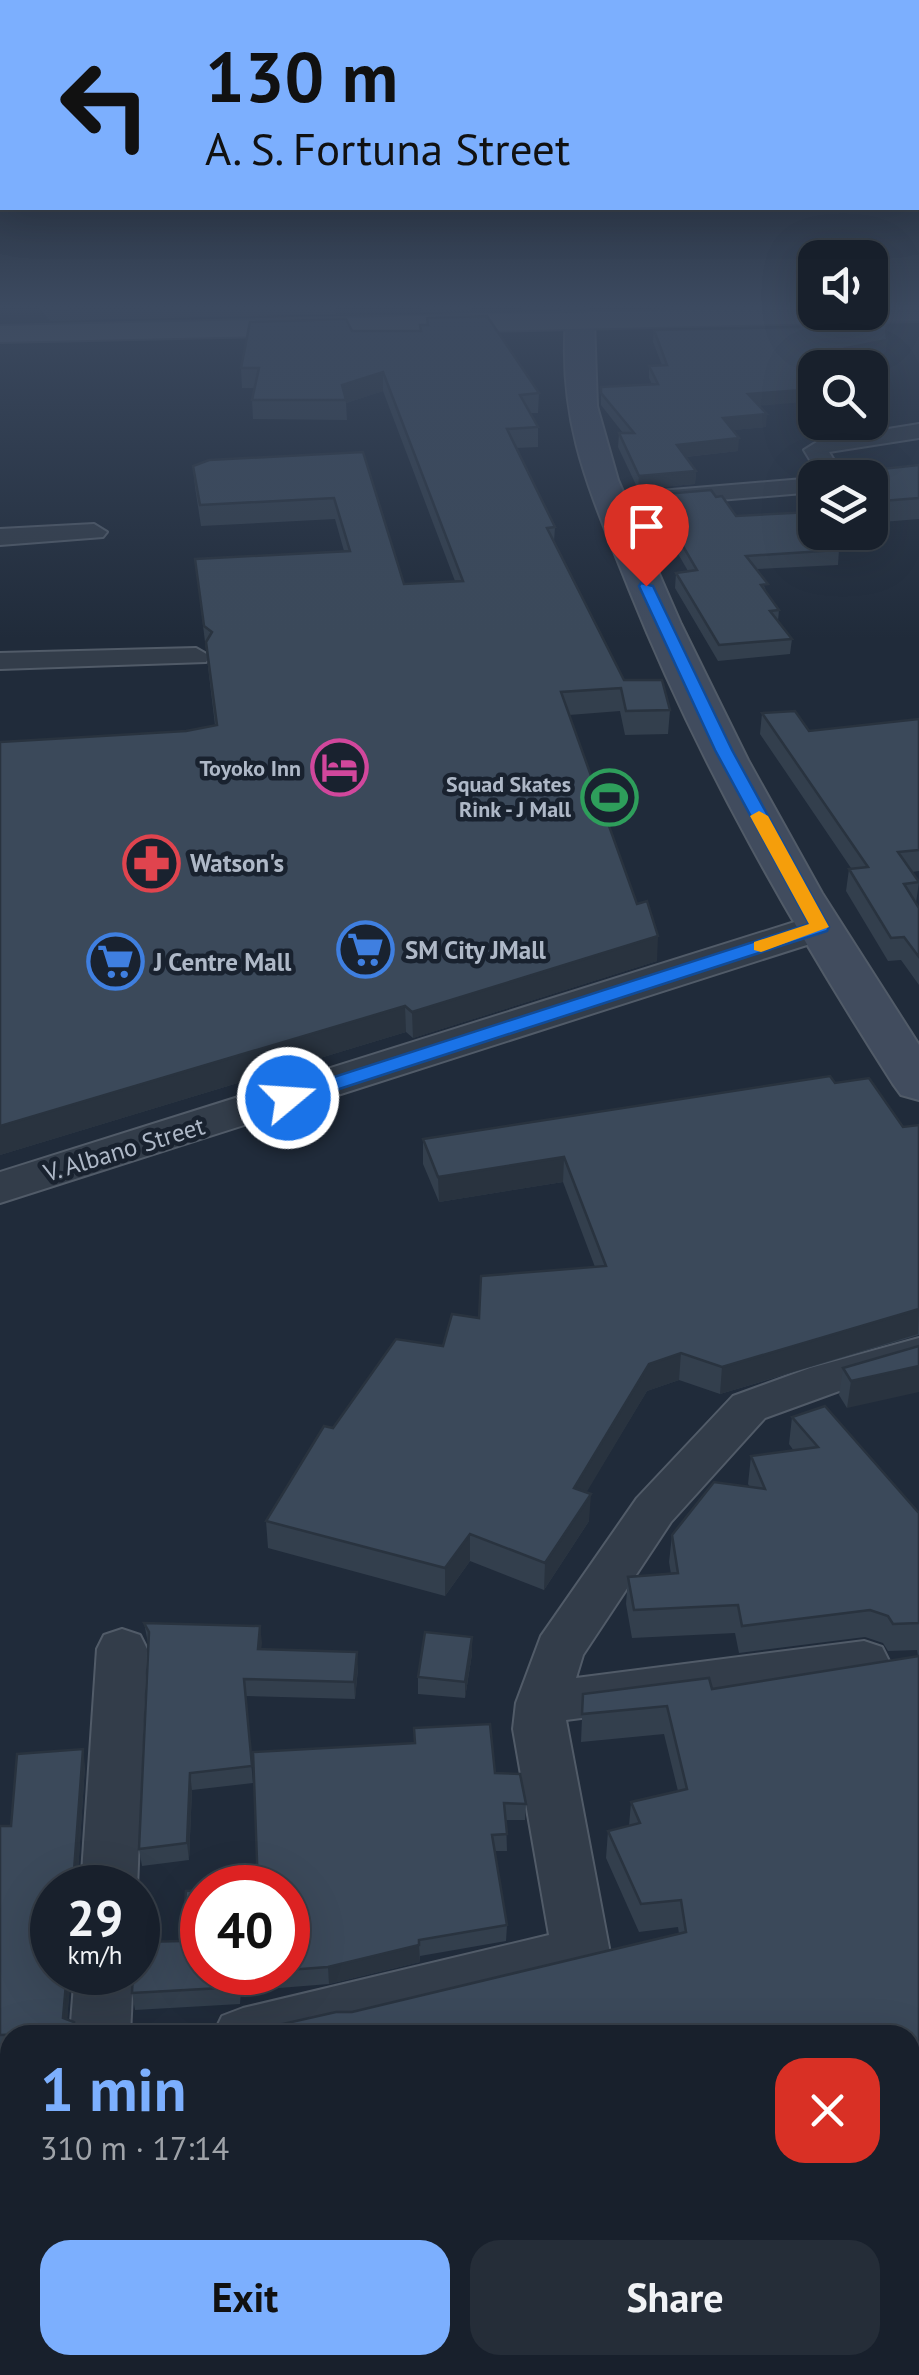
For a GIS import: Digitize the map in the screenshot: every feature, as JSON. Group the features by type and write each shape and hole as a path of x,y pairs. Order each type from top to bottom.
{"main road":[{"path":"584,417 587,439 646,586 723,750 820,927 919,1084"}],"street":[{"path":"822,460 816,450 820,446 919,431"},
{"path":"612,502 798,486"},
{"path":"0,537 94,532"},
{"path":"0,661 196,656"},
{"name":"V. Albano Street","path":"0,1188 820,927"},
{"path":"283,2025 580,1953 539,1730 542,1703 559,1650 654,1510 749,1407 826,1378 919,1353"},
{"path":"109,1865 122,1649"},
{"path":"542,1703 864,1661"},
{"path":"101,2025 103,1995"}],"building":[{"name":"SM City JMall","path":"400,417 532,417 538,427 507,429 555,527 547,528 624,680 662,680 670,710 626,711 621,688 561,692 637,904 647,901 658,936 412,1012 405,1006 0,1126 0,742 186,731 217,725 206,642 212,632 204,626 195,559 350,551 334,498 200,505 193,466 209,460 363,452 404,584 463,581"},
{"path":"621,417 736,417 723,418 739,438 677,445 696,471 639,476 619,433 634,433"},
{"path":"919,465 919,498 888,501 888,468"},
{"path":"711,490 716,497 722,496 736,516 798,513 798,550 839,550 746,556 768,584 761,585 779,610 770,611 792,639 719,645 676,573 697,570 653,495"},
{"path":"795,711 809,731 919,719 919,850 898,852 919,882 904,884 919,908 919,957 904,937 891,938 849,869 868,867 762,713"},
{"path":"830,1076 835,1083 869,1078 903,1127 919,1125 919,1309 722,1367 681,1353 649,1364 574,1488 591,1494 545,1563 470,1534 445,1568 266,1521 324,1426 333,1428 396,1339 443,1346 452,1314 479,1318 481,1276 606,1266 564,1157 438,1177 423,1139"},
{"path":"919,1346 919,1366 851,1381 843,1368"},
{"path":"825,1406 919,1512 919,1623 893,1624 888,1616 870,1610 742,1626 738,1605 634,1610 628,1577 678,1573 672,1535 714,1482 765,1489 751,1456 818,1447 792,1417"},
{"path":"144,1623 260,1626 258,1649 357,1652 354,1682 244,1679 252,1766 190,1773 187,1843 139,1849 149,1632"},
{"path":"425,1632 472,1637 465,1682 418,1677"},
{"path":"919,1656 919,2025 278,2025 352,2012 686,1932 681,1900 641,1904 608,1831 640,1823 631,1802 687,1789 667,1706 582,1714 583,1694 709,1678 712,1689"},
{"path":"490,1724 495,1773 520,1774 526,1804 504,1803 507,1834 492,1835 507,1925 419,1940 419,1945 310,1968 310,1865 257,1865 253,1752 415,1743 414,1728"},
{"path":"83,1749 74,1865 30,1865 30,1995 65,1995 63,2018 74,2025 0,2025 0,1826 11,1826 17,1754"},
{"path":"180,1941 180,1990 160,1991 160,1942"}],"slow traffic":[{"path":"759,816 820,927 761,946"}],"place":[{"name":"Toyoko Inn","path":"340,768"},
{"name":"Squad Skates Rink - J Mall","path":"610,797"},
{"name":"Watson's","path":"151,863"},
{"name":"SM City JMall","path":"366,950"},
{"name":"J Centre Mall","path":"115,962"}],"route":[{"path":"288,1098 820,927 723,750 646,586"}]}
